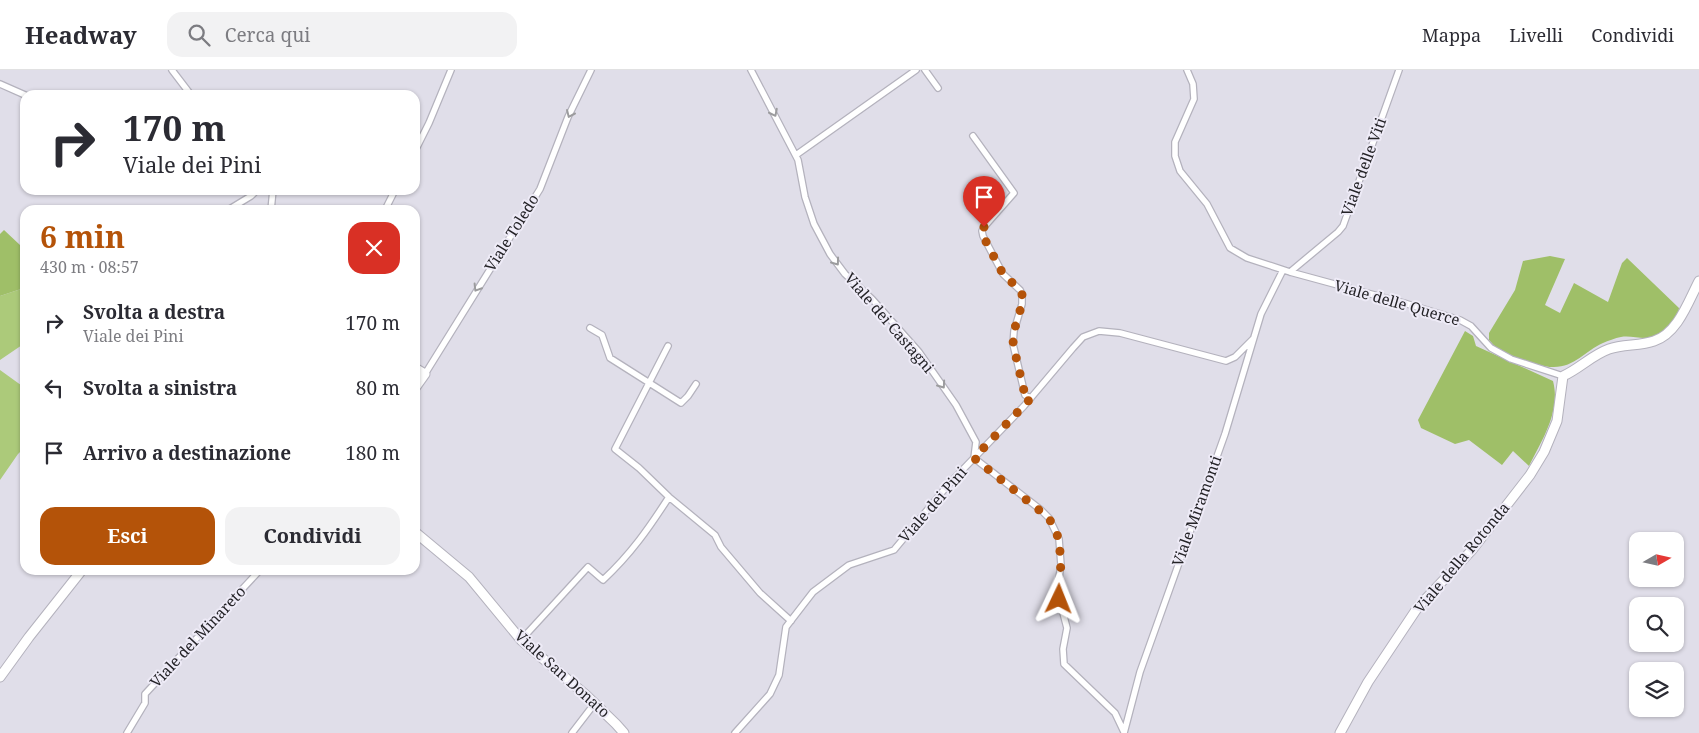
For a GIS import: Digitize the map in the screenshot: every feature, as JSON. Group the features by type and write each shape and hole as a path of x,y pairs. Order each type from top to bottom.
{"street":[{"path":"172,70 188,90"},
{"path":"420,140 451,70"},
{"name":"Viale Toledo","path":"420,381 540,188 568,117 590,70"},
{"name":"Viale dei Castagni","path":"751,70 796,156 805,198 814,224 830,254 845,274 872,299 924,359 956,406 976,442 974,458"},
{"path":"796,156 916,70"},
{"path":"925,70 938,88"},
{"name":"Viale delle Querce","path":"1186,70 1193,84 1194,99 1175,142 1175,156 1180,171 1207,204 1230,248 1247,258 1283,270 1404,302 1460,320 1471,326 1491,348 1511,359 1563,376"},
{"name":"Viale delle Viti","path":"1290,272 1343,226 1399,70"},
{"path":"0,84 20,93"},
{"path":"973,136 1014,193 982,231 1003,274 1022,294 1022,304 1014,331 1013,344 1025,395 1031,398"},
{"path":"236,205 251,195"},
{"name":"Viale Miramonti","path":"1124,733 1140,672 1225,434 1261,314 1283,270"},
{"path":"1563,376 1609,349 1654,341 1670,332 1699,281"},
{"path":"590,328 602,335 610,358 681,403 696,384"},
{"name":"Viale dei Pini","path":"735,733 770,694 779,675 786,627 813,592 849,565 894,550 948,485 1031,398 1083,337 1099,331 1120,333 1226,361 1234,357 1253,339"},
{"path":"668,346 616,449 715,535 722,547 760,593 791,621"},
{"path":"420,371 425,374"},
{"name":"Viale della Rotonda","path":"1340,733 1368,682 1418,607 1472,550 1530,475 1544,452 1557,420 1563,376"},
{"path":"974,458 1049,518 1056,531 1061,565 1057,590 1067,628 1063,649 1064,664 1115,713 1124,733"},
{"path":"521,640 588,567 603,580 618,566 640,541 669,497"},
{"name":"Viale San Donato","path":"420,536 469,577 521,640 595,703 624,733"},
{"path":"0,677 78,575"},
{"name":"Viale del Minareto","path":"127,733 144,703 145,694 255,575"},
{"path":"572,733 595,703"}],"green space":[{"path":"4,230 20,245 20,289 0,296 0,234"},
{"path":"1550,256 1565,259 1545,305 1560,313 1574,283 1608,302 1622,263 1627,258 1679,308 1678,312 1667,328 1656,336 1614,339 1597,346 1573,362 1560,367 1540,365 1501,351 1489,340 1489,333 1515,290 1523,261"},
{"path":"20,289 20,346 0,360 0,296"},
{"path":"1465,331 1473,336 1476,346 1553,381 1554,403 1549,425 1529,466 1513,451 1502,465 1469,440 1455,444 1421,428 1418,420"},
{"path":"0,370 20,384 20,452 0,480"}],"route":[{"path":"984,227 982,231 983,236 1003,274 1022,294 1023,299 1014,331 1013,344 1025,395 1031,398 974,458 1049,518 1059,539 1061,565 1057,590 1059,599"}]}
